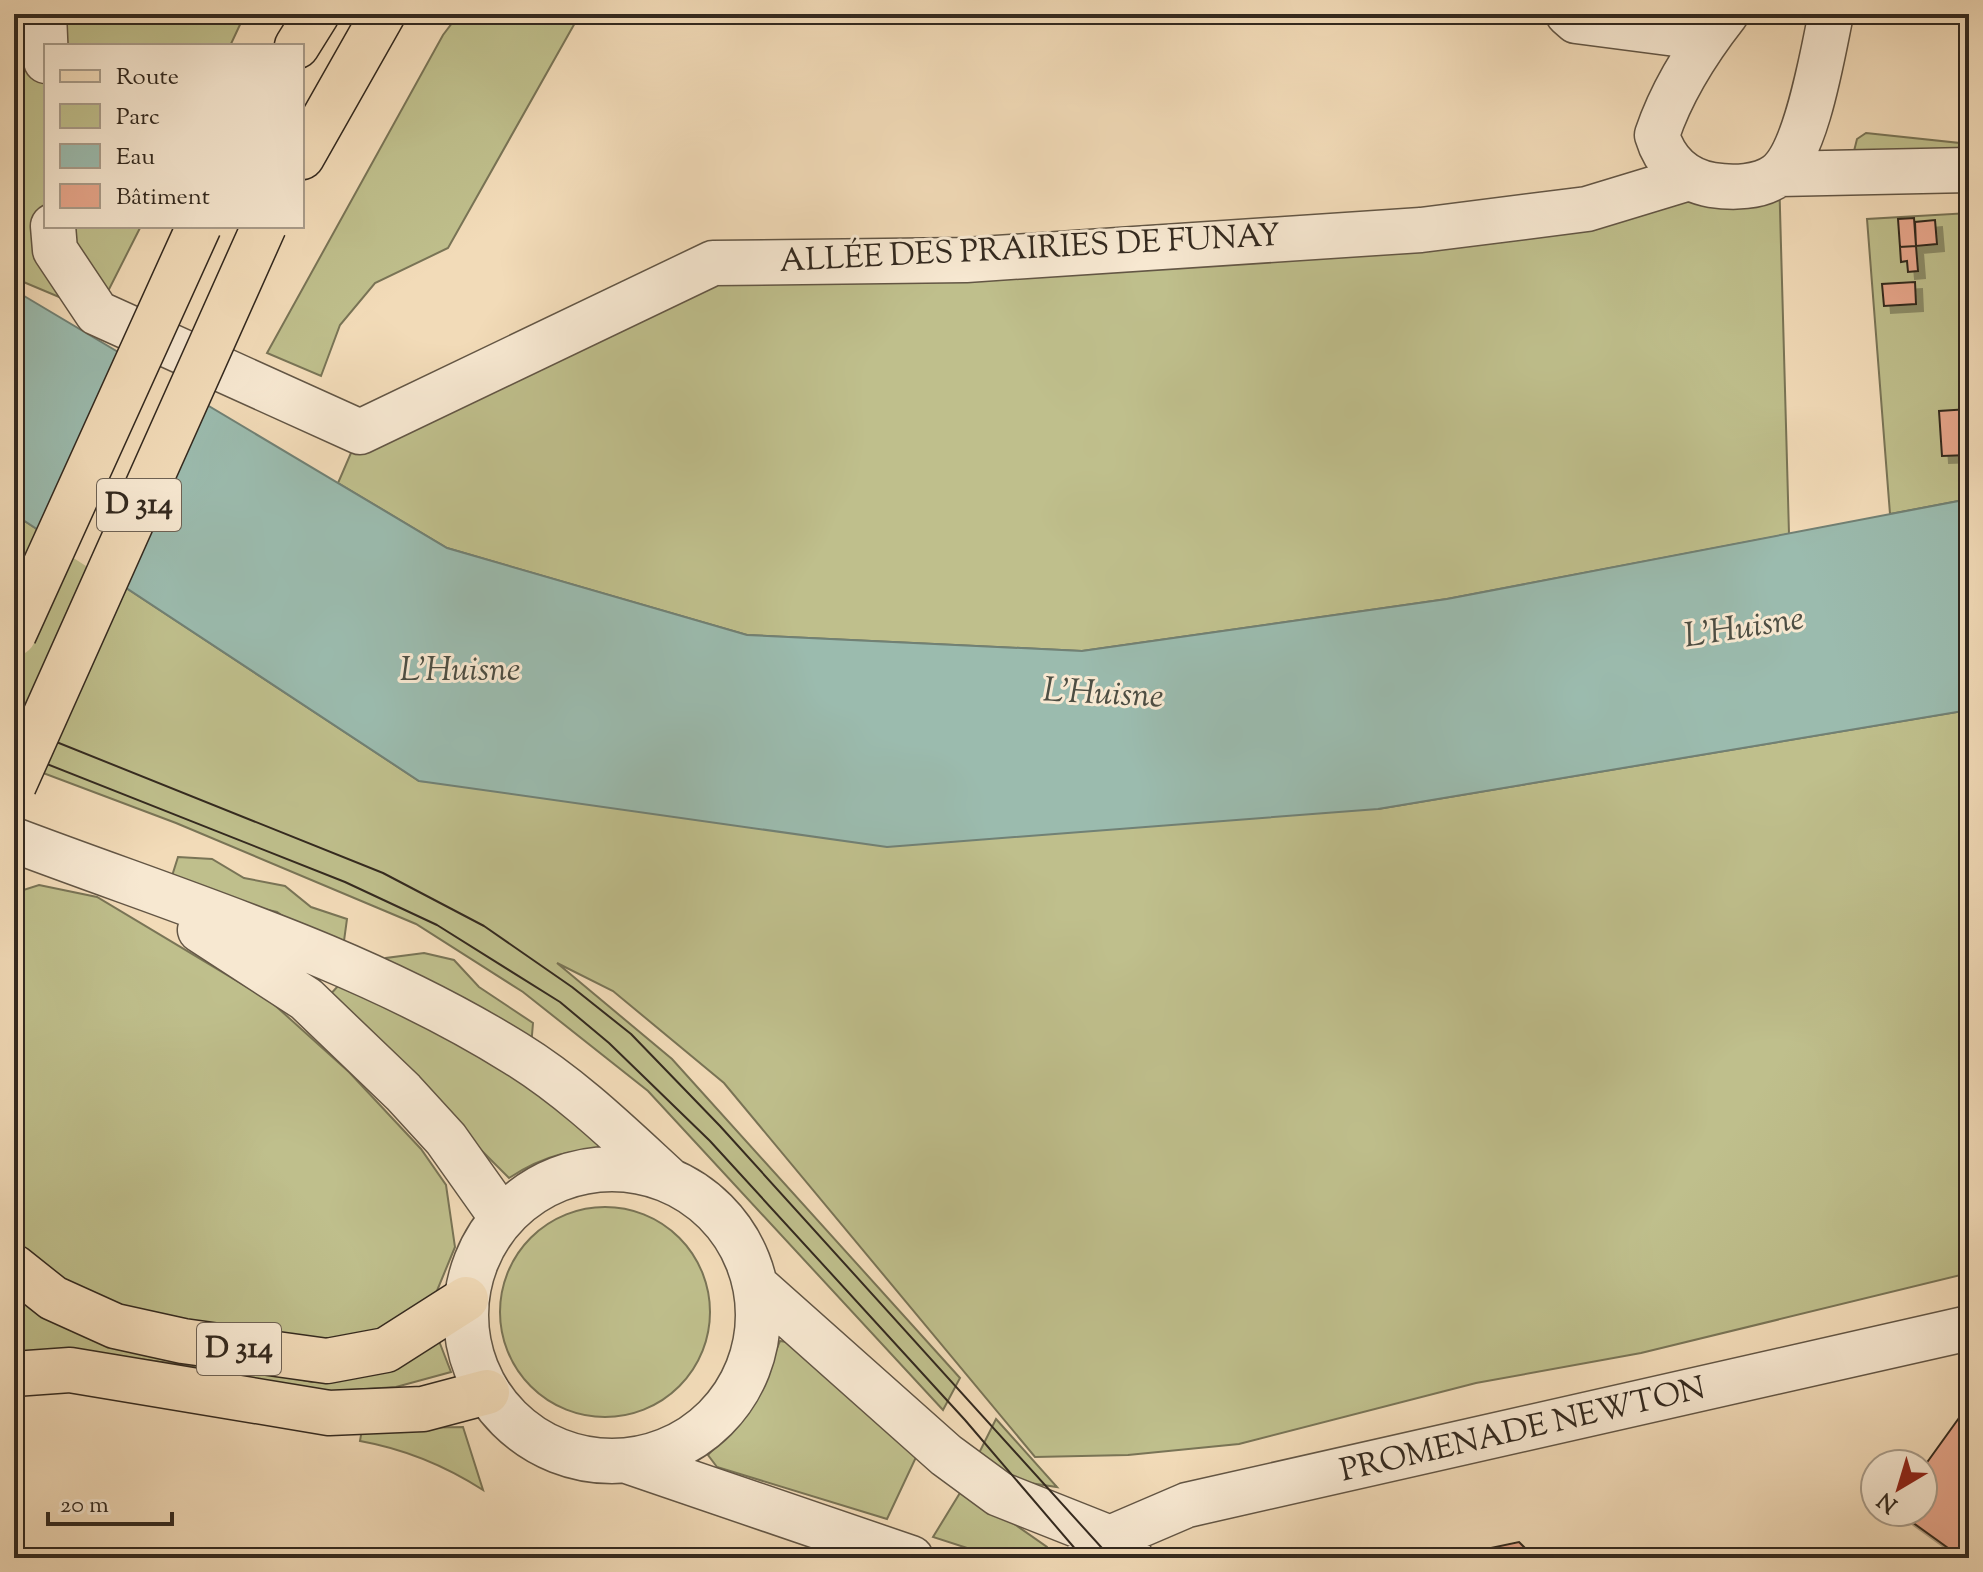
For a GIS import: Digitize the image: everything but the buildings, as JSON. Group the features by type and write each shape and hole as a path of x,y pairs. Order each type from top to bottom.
{"main road":[{"path":"298,44 317,14"},
{"path":"304,153 383,14"},
{"name":"D 314","path":"14,634 198,228"},
{"name":"D 314","path":"14,785 263,228"},
{"name":"D 314","path":"14,1267 53,1298 115,1326 183,1341 327,1361 386,1350 466,1299"},
{"path":"14,1374 70,1370 329,1413 423,1409 490,1397"}],"street":[{"path":"44,14 45,44"},
{"path":"1568,14 1576,21 1676,34 1714,29"},
{"path":"1779,174 1807,123 1831,14"},
{"path":"1714,29 1664,114 1657,135 1666,157 1689,178 1731,186 1755,184 1779,174 1969,170"},
{"name":"ALLÉE DES PRAIRIES DE FUNAY","path":"53,228 55,250 97,313 360,432 713,263 966,260 1421,230 1587,209 1689,178"},
{"path":"14,840 381,978 515,1053 579,1099 671,1181 694,1195 724,1222 745,1255 755,1285 755,1343 748,1369 729,1404 690,1439 653,1456 627,1461 599,1461 559,1451 522,1431 490,1397 468,1347 466,1299 478,1255 502,1218 543,1186 580,1172 619,1169 671,1181"},
{"path":"132,885 306,999 403,1092 446,1139 502,1218"},
{"path":"755,1285 946,1455 999,1494 1110,1551"},
{"name":"PROMENADE NEWTON","path":"1110,1551 1187,1505 1969,1328"},
{"path":"627,1461 911,1558"}],"green space":[{"path":"14,14 245,14 231,44 44,44 44,228 140,228 97,313 14,278"},
{"path":"459,14 580,14 448,248 375,283 340,325 321,376 267,353 443,35"},
{"path":"1866,133 1969,144 1969,192 1882,193 1852,159 1857,139"},
{"path":"1779,174 1789,534 1447,599 1082,651 747,635 447,548 338,483 360,432 713,263 966,260"},
{"path":"1969,213 1969,499 1890,514 1867,219"},
{"path":"14,514 419,781 1378,809 1969,710 1969,1273 1641,1353 1476,1383 1239,1444 1128,1455 1035,1457 724,1083 613,991 557,963 672,1059 960,1378 943,1410 648,1091 523,992 416,924 176,823 14,762"},
{"path":"178,857 212,859 244,878 285,886 311,907 347,919 344,941 305,932 277,912 238,903 172,876"},
{"path":"39,885 97,897 269,1000 349,1072 421,1149 446,1185 455,1247 434,1298 383,1335 325,1345 234,1335 84,1300 18,1245 14,1239 14,893"},
{"path":"424,953 454,960 479,987 533,1023 531,1047 616,1149 560,1154 509,1178 328,997 347,976 372,990 386,958"},
{"path":"605,1207 645,1215 679,1238 702,1272 710,1312 702,1352 679,1386 645,1409 605,1417 565,1409 531,1386 508,1352 500,1312 508,1272 531,1238 565,1215"},
{"path":"14,1285 109,1339 312,1382 363,1376 439,1341 451,1372 396,1387 322,1392 178,1364 56,1349 14,1355"},
{"path":"780,1341 793,1343 918,1453 887,1519 717,1467 708,1455 755,1400"},
{"path":"996,1419 1057,1487 1010,1480 975,1461"},
{"path":"463,1427 483,1490 424,1459 360,1441 362,1429"},
{"path":"963,1488 1047,1547 1052,1558 998,1558 933,1537"}],"water":[{"name":"L'Huisne","path":"14,290 447,548 747,635 1082,651 1447,599 1969,499 1969,710 1378,809 887,847 419,781 14,514"}],"pier":[{"path":"139,360 190,390 106,579 55,546"}],"tram line":[{"path":"14,725 383,873 484,926 572,987 631,1034 720,1126 1111,1558"},
{"path":"14,751 345,882 437,925 560,1002 609,1043 710,1141 965,1420 1083,1558"}]}
